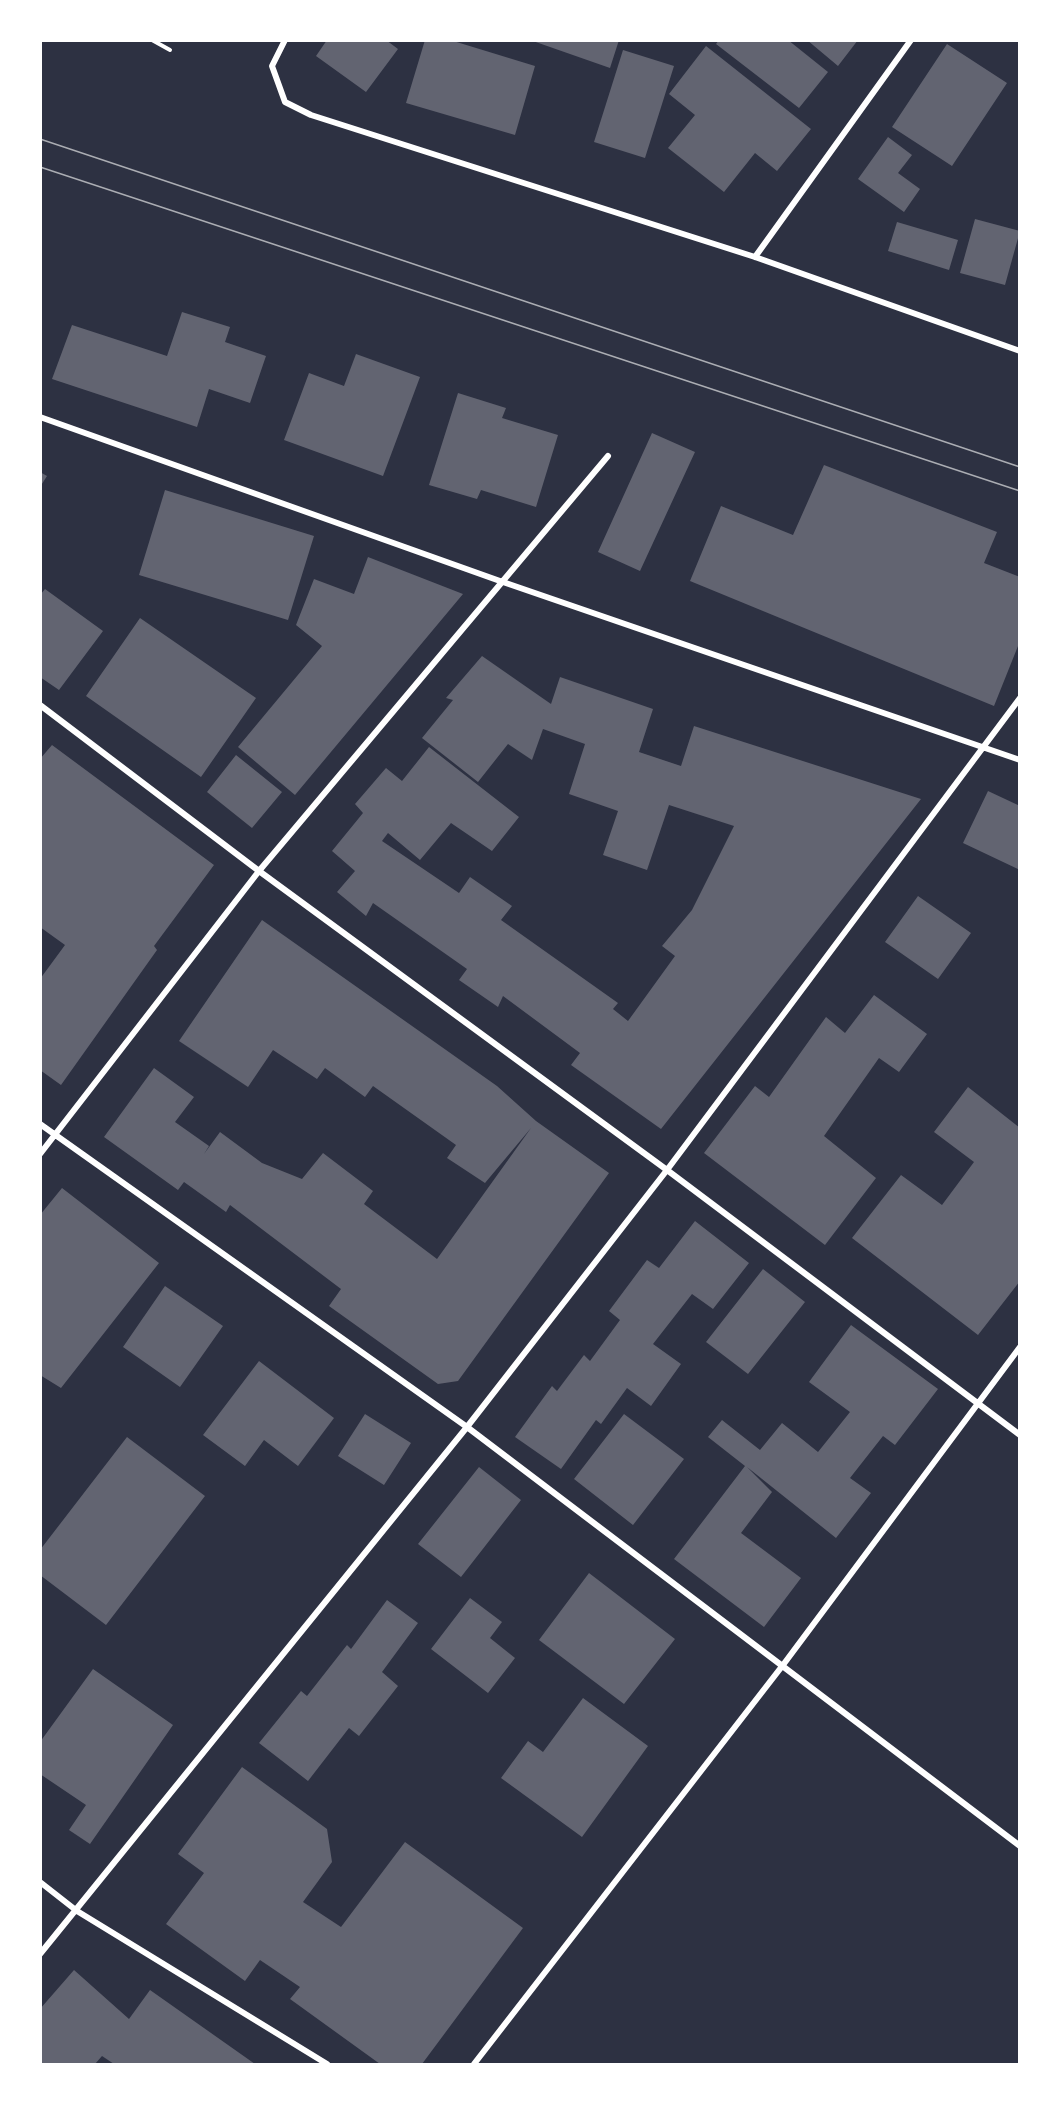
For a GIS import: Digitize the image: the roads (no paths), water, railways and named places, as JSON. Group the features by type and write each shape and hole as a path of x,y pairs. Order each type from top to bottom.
{"street":[{"path":"285,40 272,66 285,102 311,115 755,257 1020,351"},
{"path":"755,257 911,40"},
{"path":"40,417 500,581 1020,760"},
{"path":"40,1154 259,871 500,581 608,456"},
{"path":"40,1954 467,1427 667,1170 1020,698"},
{"path":"40,705 259,871 667,1170 1020,1435"},
{"path":"40,1124 467,1427 1020,1846"},
{"path":"474,2064 783,1665 1020,1347"},
{"path":"40,1882 77,1911 327,2064"}],"tram line":[{"path":"40,139 1020,467"},
{"path":"40,167 1020,491"}]}
